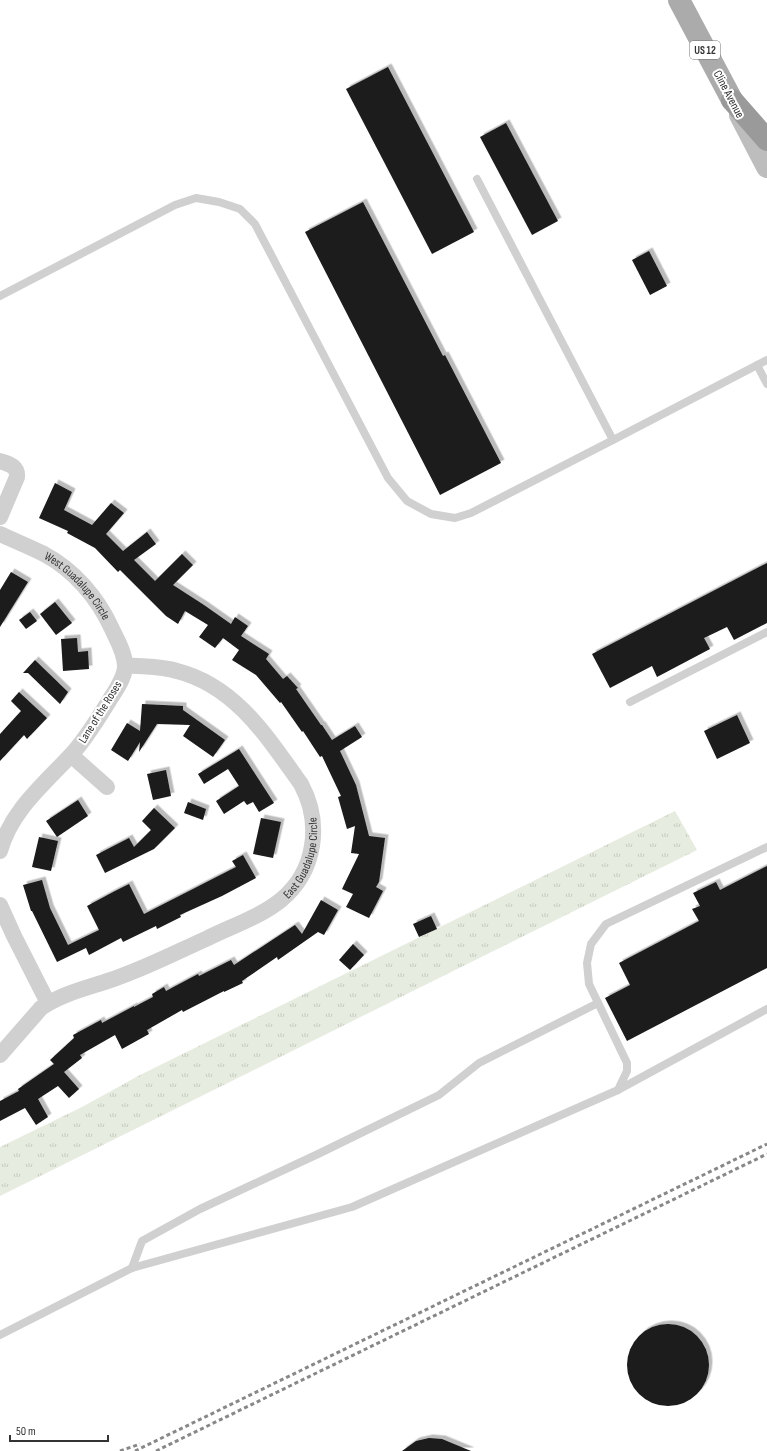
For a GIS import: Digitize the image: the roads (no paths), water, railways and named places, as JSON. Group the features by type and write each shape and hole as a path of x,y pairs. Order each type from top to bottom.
{"highway":[{"name":"US 12","path":"732,100 767,140"}],"main road":[{"name":"Cline Avenue","path":"679,0 767,167"}],"street":[{"path":"0,461 10,464 16,469 17,477 0,517"},
{"name":"West Guadalupe Circle","path":"0,534 45,555 76,578 90,593 108,621 122,653 125,665"},
{"name":"Lane of the Roses","path":"0,851 8,831 29,798 71,755 92,728 124,675 125,665"},
{"name":"East Guadalupe Circle","path":"0,1056 34,1016 48,1003 155,962 264,911 280,901 296,884 304,871 310,856 314,827 307,795 301,784 253,720 236,702 207,682 193,675 175,670 125,665"},
{"name":"Lane of the Roses","path":"71,755 107,787"},
{"path":"0,905 48,1003"}],"lane":[{"path":"477,179 613,440"},
{"path":"0,296 175,205 196,198 219,202 240,209 255,224 388,478 407,501 431,514 455,518 471,512 767,360"},
{"path":"757,365 767,384"},
{"path":"630,702 767,632"},
{"path":"618,1090 627,1071 627,1063 589,984 587,964 591,944 606,924 767,847"},
{"path":"132,1268 142,1241 200,1209 439,1095 479,1063 598,1003"},
{"path":"0,1335 132,1268 352,1207 618,1090 767,1009"}],"railway":[{"path":"135,1451 767,1144"},
{"path":"156,1451 767,1154"},
{"path":"120,1451 140,1444"}]}
